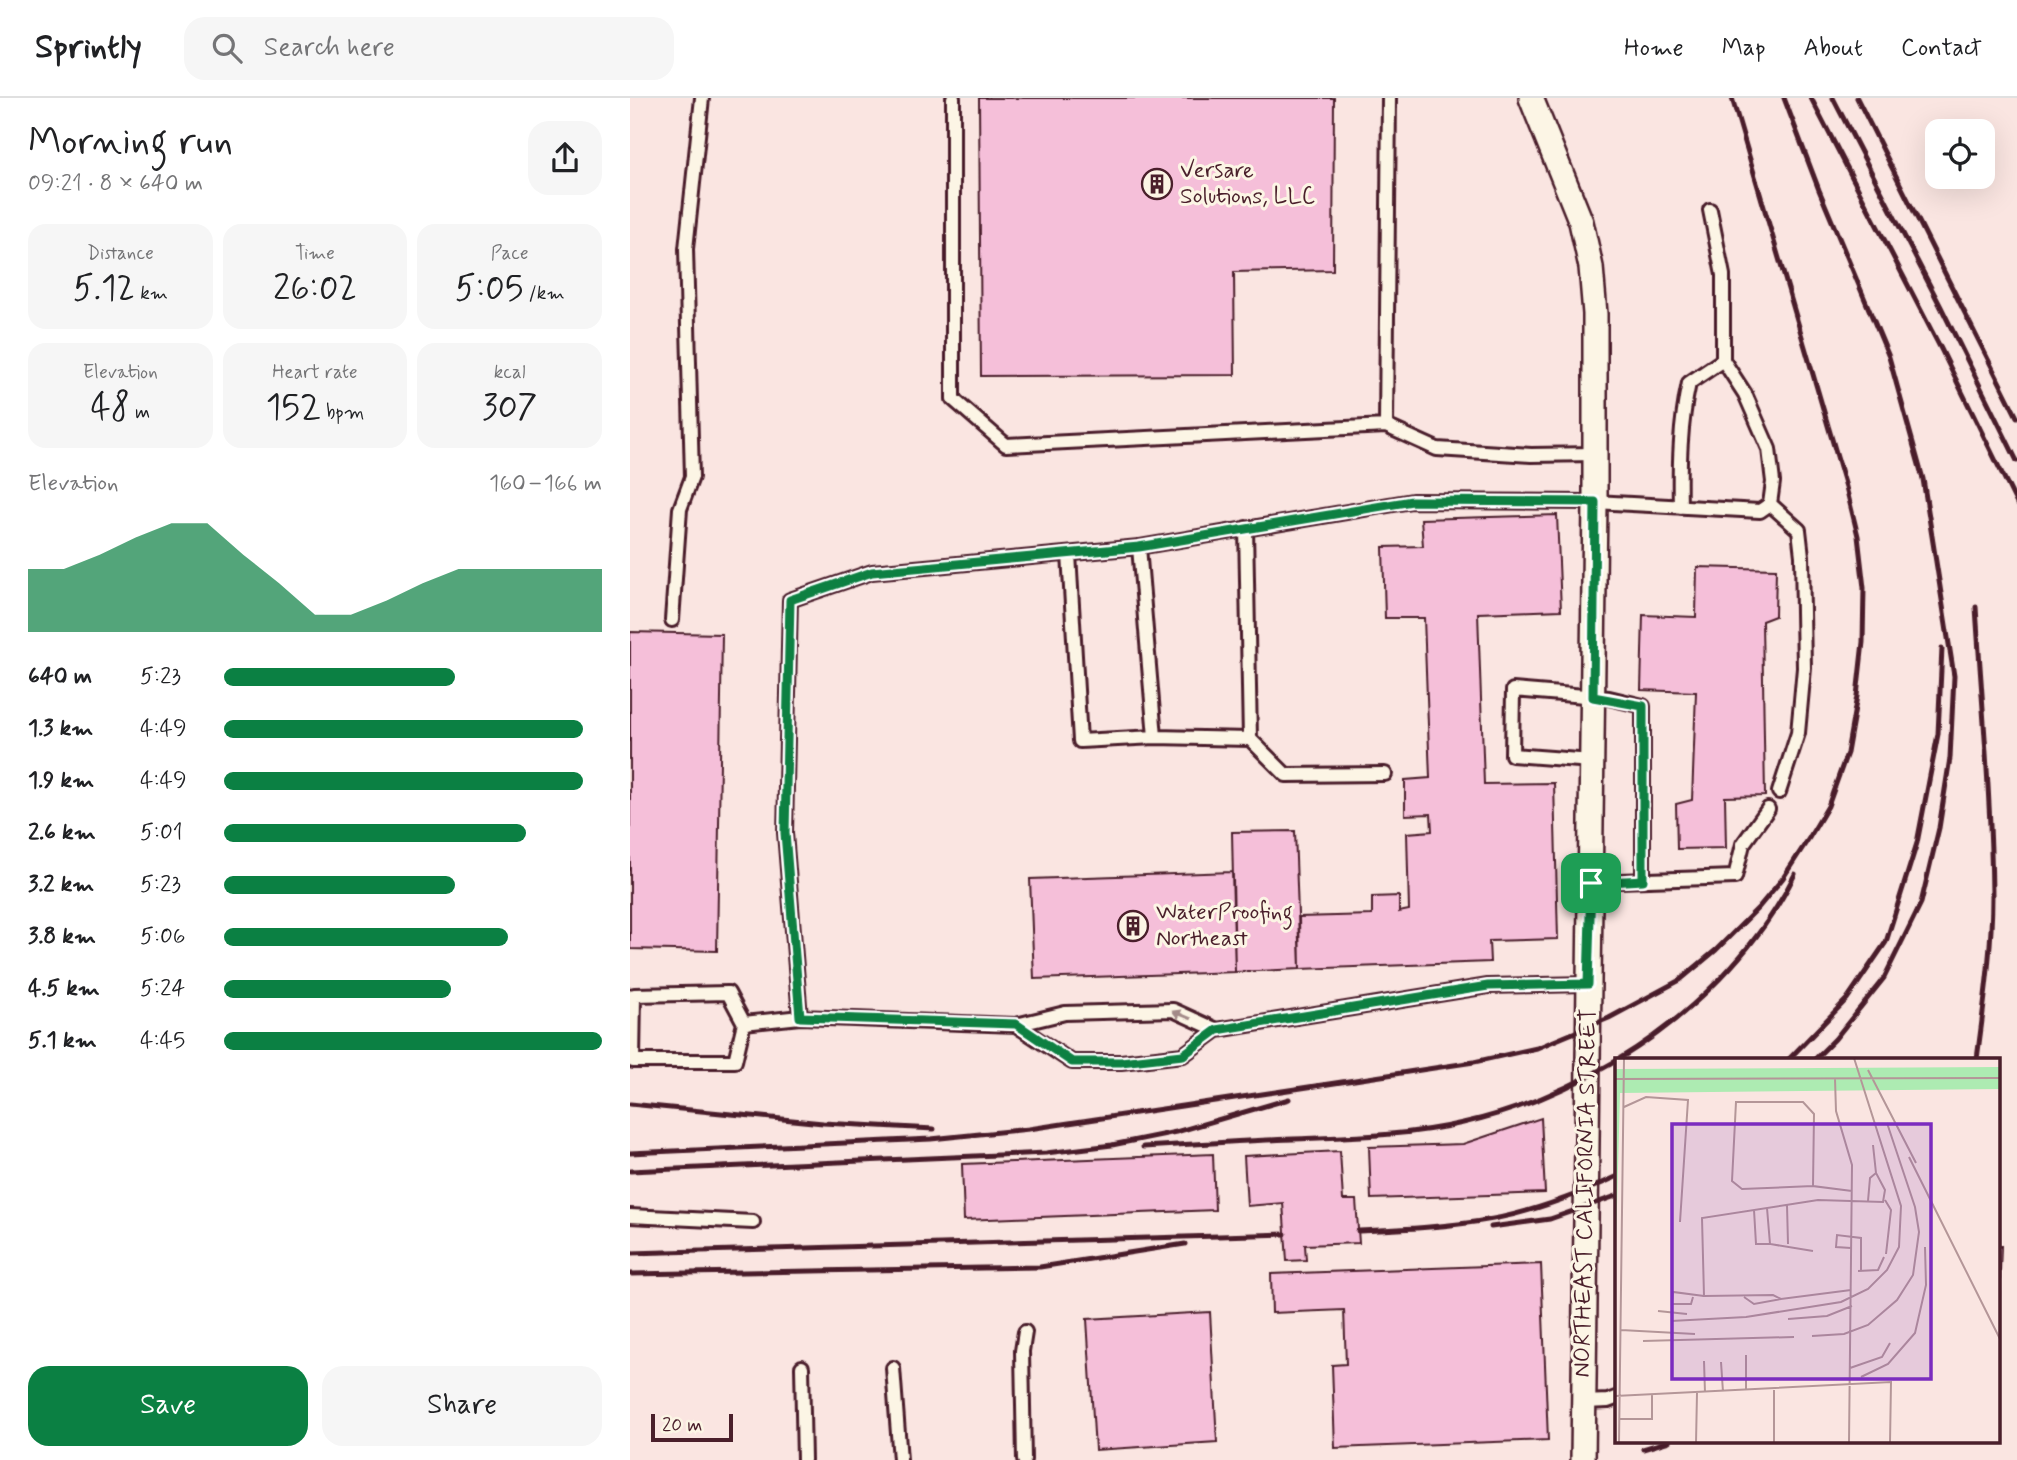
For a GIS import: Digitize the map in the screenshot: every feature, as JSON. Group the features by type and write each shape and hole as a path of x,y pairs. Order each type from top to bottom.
{"street":[{"name":"NORTHEAST CALIFORNIA STREET","path":"1531,98 1581,222 1591,267 1595,314 1584,1460"}],"lane":[{"path":"672,620 680,509 692,477 686,249 702,98"},
{"path":"953,98 953,398 1006,445 1386,426 1437,449 1531,455 1595,453"},
{"path":"1386,426 1389,98"},
{"path":"800,1017 785,833 790,600 872,572 1139,547 1412,501 1595,502 1760,511 1770,504 1773,482 1769,449 1745,394 1723,360 1723,275 1710,210"},
{"path":"1680,507 1679,457 1689,383 1723,360"},
{"path":"1770,504 1799,530 1802,556 1804,668 1798,733 1779,792"},
{"path":"1246,528 1250,738 1286,775 1385,774"},
{"path":"1139,547 1155,737"},
{"path":"1069,554 1080,741 1155,737 1250,738"},
{"path":"1592,761 1512,755 1513,690 1593,697 1643,706 1643,880"},
{"path":"1591,883 1735,877 1743,844 1768,809"},
{"path":"1016,1024 1072,1062 1121,1062 1183,1055 1217,1030 1488,986 1588,984"},
{"path":"728,993 744,1023 735,1061 634,1061 634,995 728,993"},
{"path":"744,1023 800,1017 1016,1024 1065,1013 1173,1010 1217,1030"},
{"path":"630,1216 753,1223"},
{"path":"1024,1460 1022,1351 1025,1332"},
{"path":"802,1367 804,1460"},
{"path":"893,1368 900,1460"},
{"path":"1584,1402 1615,1398"}],"building":[{"name":"Versare Solutions, LLC","path":"979,98 1334,98 1333,270 1234,272 1235,375 981,376"},
{"path":"1557,515 1561,610 1478,613 1484,784 1554,783 1558,939 1489,941 1490,962 1300,969 1299,917 1372,915 1372,897 1399,896 1399,912 1409,910 1407,833 1432,831 1431,814 1405,815 1405,780 1430,778 1424,618 1385,618 1383,547 1423,546 1421,519"},
{"path":"1697,567 1776,569 1775,616 1762,621 1765,796 1725,797 1726,848 1677,849 1676,804 1692,800 1696,692 1641,690 1643,615 1696,617"},
{"path":"630,632 722,634 717,951 630,949"},
{"path":"1295,831 1300,969 1235,972 1232,832"},
{"name":"WaterProofing Northeast","path":"1232,872 1235,972 1034,979 1030,879"},
{"path":"1541,1118 1545,1193 1371,1199 1369,1147 1463,1144"},
{"path":"1340,1151 1343,1200 1356,1200 1359,1243 1305,1245 1306,1260 1287,1261 1283,1203 1247,1206 1244,1156"},
{"path":"1213,1154 1215,1210 964,1220 962,1164"},
{"path":"1541,1264 1548,1440 1335,1448 1332,1365 1346,1364 1344,1310 1272,1313 1271,1274"},
{"path":"1210,1312 1217,1442 1095,1450 1087,1319"}],"railway":[{"path":"630,1153 931,1139 1029,1129 1474,1062 1537,1048 1609,1018 1680,980 1716,950 1759,907 1783,878 1828,806 1847,753 1863,642 1864,588 1858,536 1732,98"},
{"path":"1784,98 1819,190 1889,357 1923,479 1954,676 1950,758 1939,828 1921,903 1884,978 1835,1039 1816,1058"},
{"path":"1811,98 1941,349 2017,504"},
{"path":"1833,98 2017,461"},
{"path":"1857,98 2017,417"},
{"path":"1976,607 1992,895 1989,957 1977,1058"},
{"path":"1790,1058 1847,999 1886,942 1917,843 1938,734 1942,648"},
{"path":"1621,1058 1671,1023 1720,979 1762,929 1795,874"},
{"path":"1143,1147 1421,1131 1483,1118 1523,1105 1561,1090 1615,1062"},
{"path":"630,1171 1046,1153 1112,1145 1176,1132 1289,1099"},
{"path":"630,1104 823,1123 934,1129"},
{"path":"1358,1231 1443,1226 1493,1219 1556,1202 1615,1177"},
{"path":"1491,1227 1550,1219 1615,1196"},
{"path":"630,1253 1285,1234"},
{"path":"630,1274 1040,1267 1185,1244"},
{"path":"1643,1449 1666,1442"}],"place":[{"name":"Versare Solutions, LLC","path":"1157,184"},
{"name":"WaterProofing Northeast","path":"1133,926"}],"route":[{"path":"1412,501 1595,502 1593,697 1643,706 1643,880 1591,883 1588,984 1488,986 1217,1030 1183,1055 1121,1062 1072,1062 1016,1024 800,1017 785,833 790,600 872,572 1139,547 1412,501"}]}
